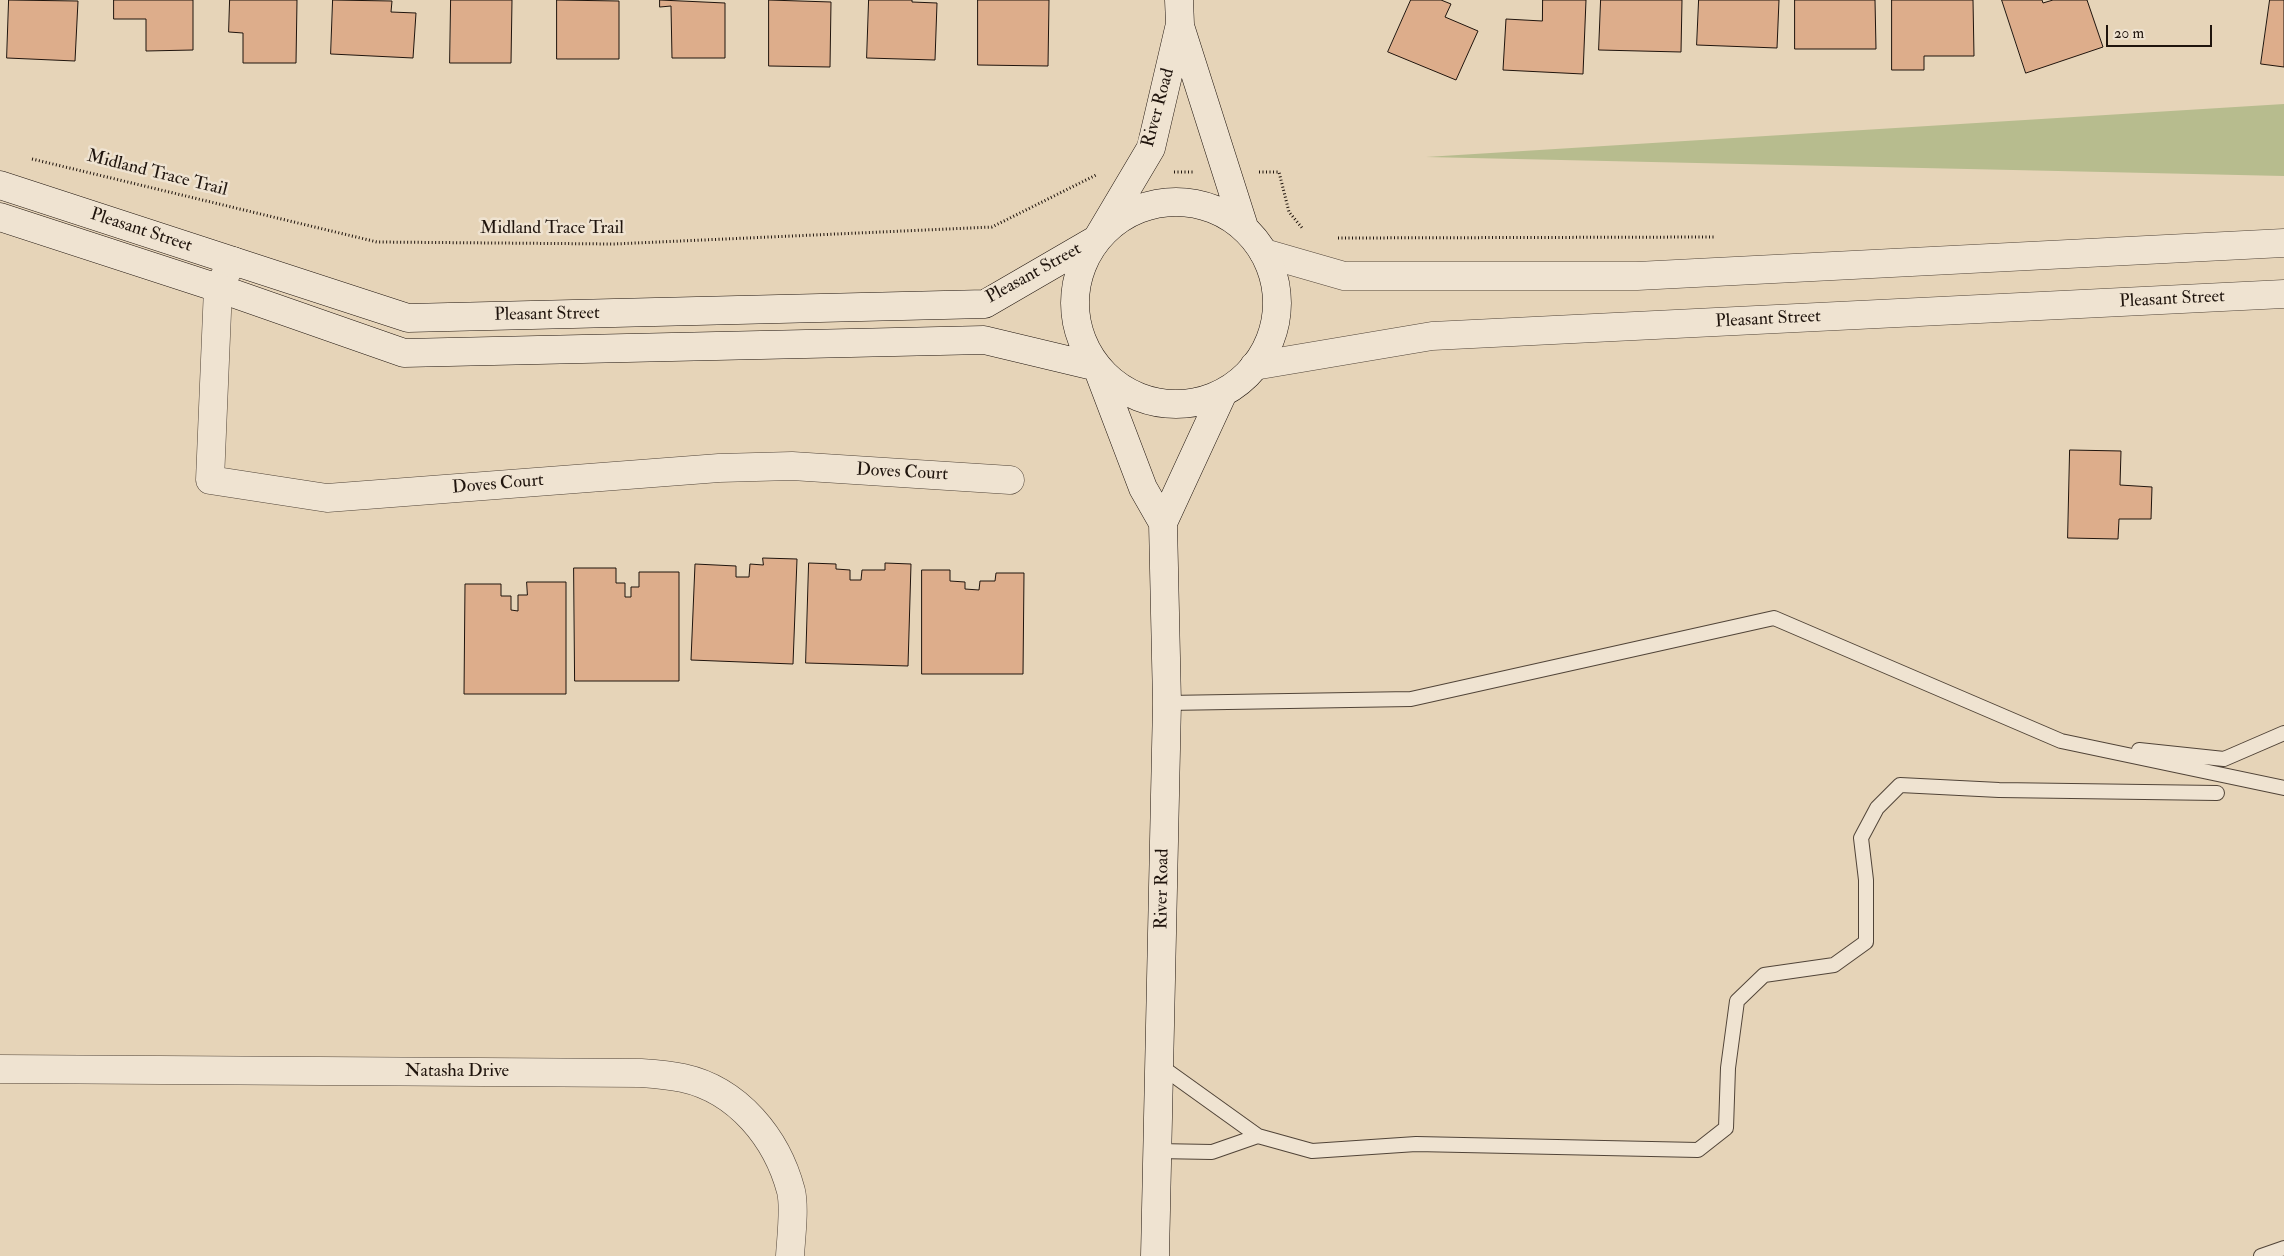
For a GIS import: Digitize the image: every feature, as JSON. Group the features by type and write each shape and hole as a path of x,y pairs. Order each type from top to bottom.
{"main road":[{"name":"River Road","path":"1163,522 1143,488 1097,367 1080,337 1074,302 1080,269 1151,148 1180,12"},
{"name":"River Road","path":"1180,12 1226,172 1244,227"},
{"name":"Pleasant Street","path":"0,185 408,318 985,304 1097,239"},
{"path":"1097,239 1122,217 1152,204 1184,202 1216,210 1244,227 1264,252 1276,284 1277,316 1267,347 1249,374 1222,393 1189,403 1155,402 1123,390 1097,367"},
{"name":"Pleasant Street","path":"0,218 218,288 404,353 984,340 1097,367"},
{"path":"1264,252 1344,276 1637,276 2284,243"},
{"name":"Doves Court","path":"233,261 218,288 210,480 327,498 719,468 792,466 1010,480"},
{"name":"Pleasant Street","path":"1254,366 1432,336 2284,294"},
{"name":"River Road","path":"1155,1256 1167,703 1163,522 1222,393"},
{"name":"Natasha Drive","path":"0,1070 631,1073 683,1078 720,1092 752,1116 778,1154 791,1192 790,1256"}],"lane":[{"path":"1167,703 1411,699 1774,618 2061,741 2284,788"},
{"path":"2061,741 2224,759 2284,733"},
{"path":"1159,1065 1258,1136 1312,1151 1416,1144 1698,1150 1726,1128 1728,1068 1737,1001 1764,976 1834,965 1866,942 1866,880 1861,838 1877,808 1900,785 1999,790 2217,793"},
{"path":"1157,1151 1212,1152 1258,1136"},
{"path":"2261,1256 2284,1248"}],"path":[{"name":"Midland Trace Trail","path":"26,158 377,242 614,244 992,226 1102,172 1136,172"},
{"path":"1136,172 1279,172 1289,212 1301,229 1309,231"},
{"path":"1333,238 1529,240 1715,237"}],"green space":[{"path":"2284,104 2284,176 1426,157"}],"building":[{"path":"9,0 78,1 75,61 7,58"},
{"path":"114,0 193,0 193,50 146,51 146,19 114,19"},
{"path":"230,0 297,0 296,63 243,63 243,33 229,32"},
{"path":"333,0 392,1 391,12 416,13 413,58 331,54"},
{"path":"451,0 512,0 511,63 450,63"},
{"path":"557,0 619,1 619,59 557,59"},
{"path":"660,0 725,3 725,58 672,58 671,6 660,7"},
{"path":"769,0 831,2 830,67 769,66"},
{"path":"869,0 912,0 912,2 937,3 935,60 867,58"},
{"path":"978,0 1049,0 1048,66 978,65"},
{"path":"1411,0 1441,0 1451,4 1445,17 1478,31 1456,80 1388,52"},
{"path":"1543,0 1586,0 1583,74 1503,70 1506,19 1542,21"},
{"path":"1601,0 1682,0 1681,52 1599,50"},
{"path":"1699,0 1779,0 1777,48 1697,45"},
{"path":"1795,0 1875,0 1876,49 1795,49"},
{"path":"1892,0 1973,0 1974,56 1924,56 1924,70 1892,70"},
{"path":"2002,0 2042,0 2043,3 2053,0 2087,0 2103,47 2026,73"},
{"path":"2270,0 2284,0 2284,67 2261,64"},
{"path":"2070,450 2121,451 2120,485 2152,487 2151,519 2119,519 2118,539 2068,538"},
{"path":"763,558 797,559 793,664 691,660 695,564 736,566 736,577 749,577 750,564 763,565"},
{"path":"809,563 836,564 836,569 850,570 850,580 861,580 862,570 885,570 885,563 911,564 908,666 806,663"},
{"path":"574,568 616,568 616,583 625,583 625,597 631,597 631,587 639,587 639,572 679,572 679,681 575,681"},
{"path":"922,570 950,570 950,581 965,582 965,589 979,590 980,581 995,581 996,573 1024,573 1023,674 922,674"},
{"path":"527,582 566,582 566,694 464,694 465,584 501,584 501,596 511,596 511,610 518,611 518,595 527,595"}]}
